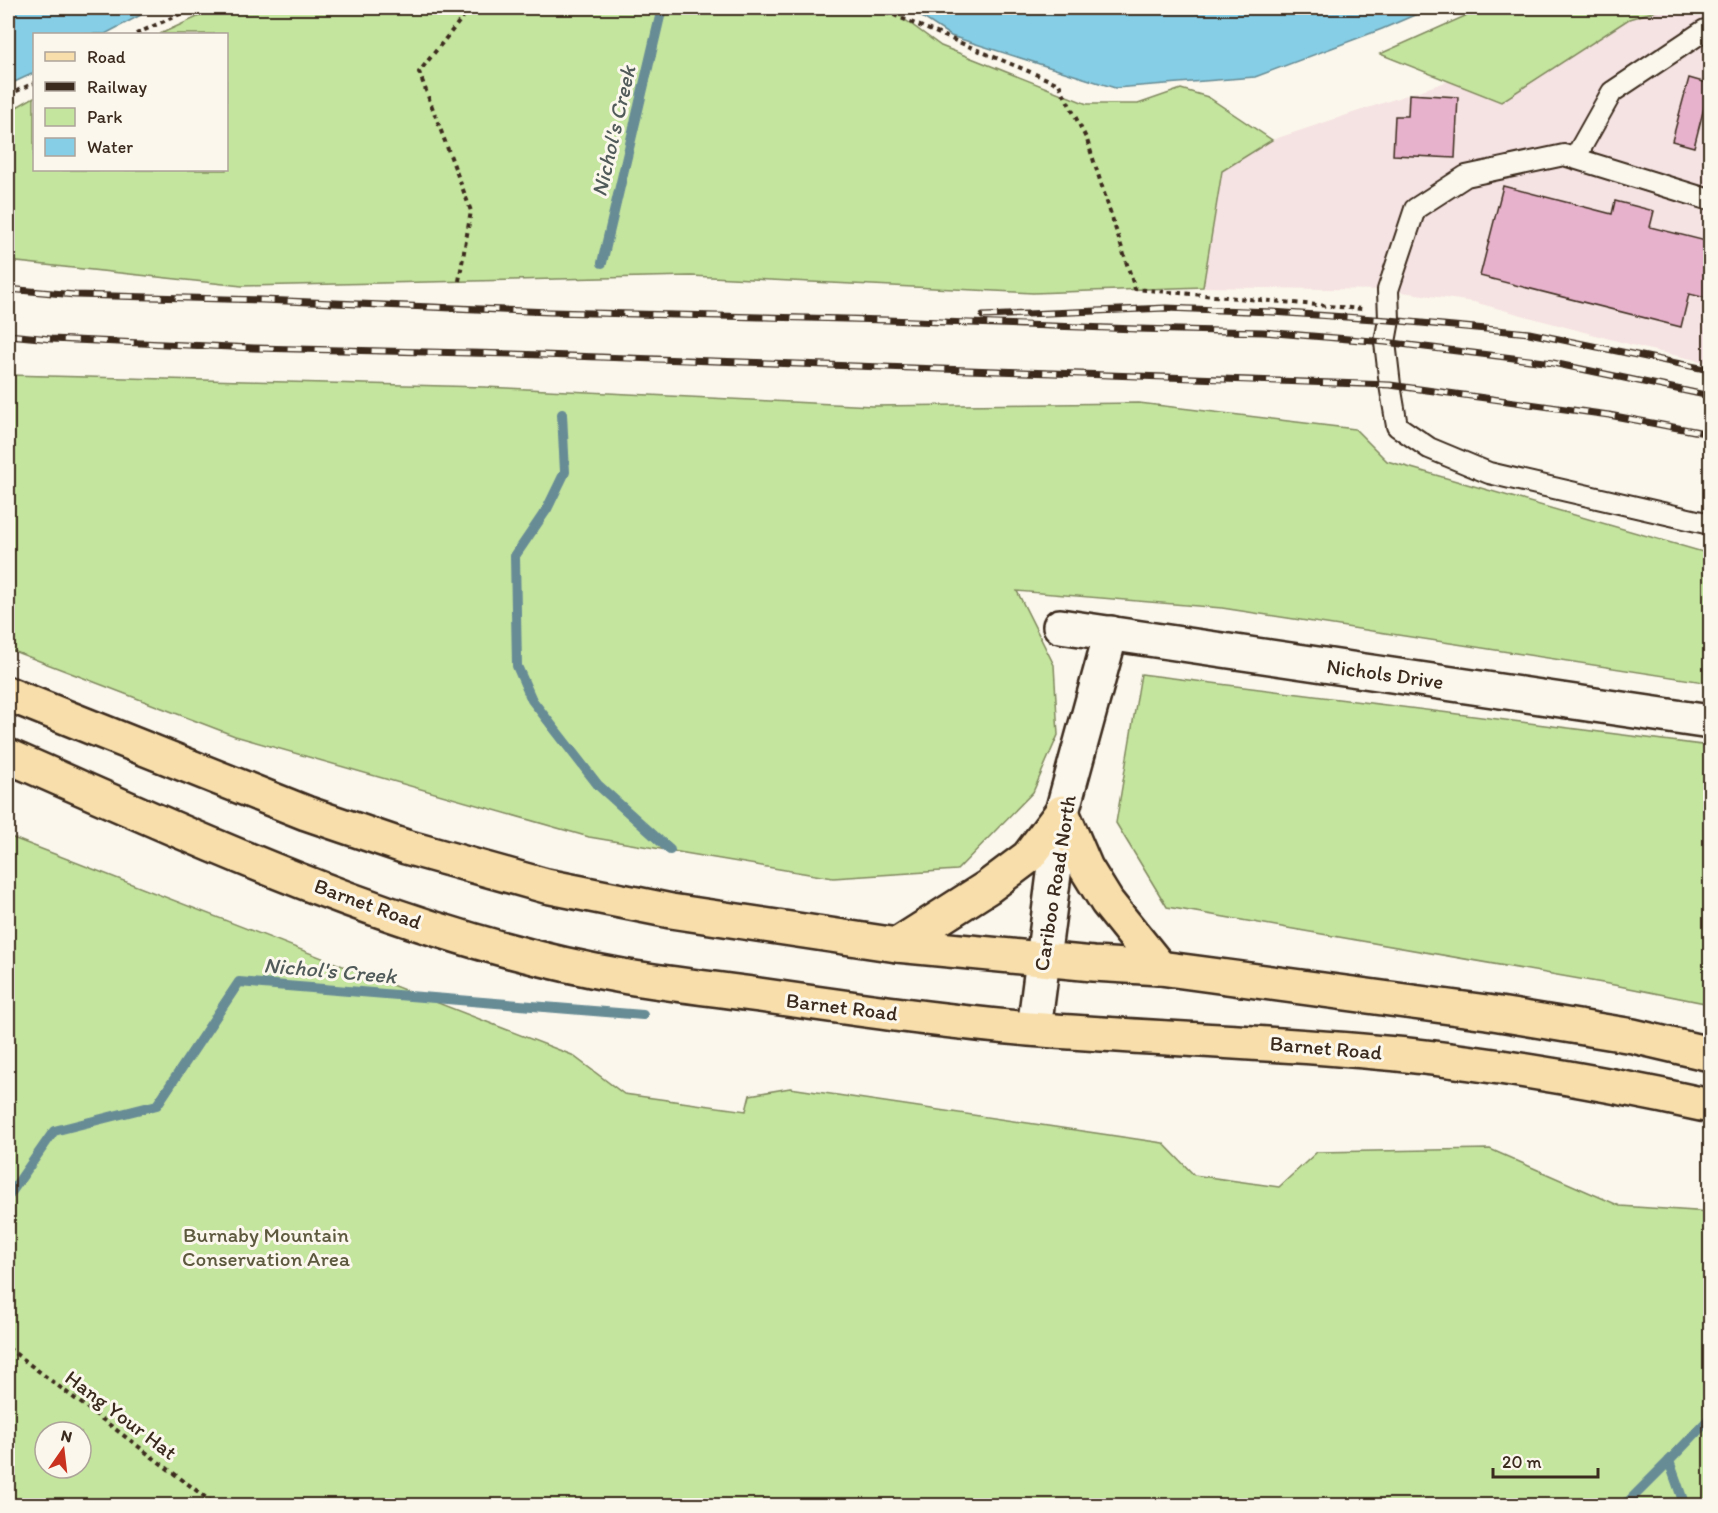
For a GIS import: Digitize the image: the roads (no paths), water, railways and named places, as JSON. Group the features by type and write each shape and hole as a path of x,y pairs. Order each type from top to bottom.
{"main road":[{"path":"8,694 306,813 406,847 546,886 659,909 897,945 1160,968 1487,1012 1633,1036 1710,1054"},
{"name":"Barnet Road","path":"8,756 278,871 365,905 458,936 540,958 626,976 939,1019 1034,1029 1407,1055 1539,1072 1626,1087 1710,1106"},
{"path":"897,945 988,887 1028,857 1062,812 1086,868 1107,902 1160,968"}],"street":[{"name":"Nichols Drive","path":"1060,626 1710,722"},
{"name":"Cariboo Road North","path":"1034,1029 1062,812 1111,633"}],"lane":[{"path":"1575,158 1612,92 1705,30 1710,31"},
{"path":"1710,200 1563,155 1466,176 1415,209 1388,290 1389,311 1385,342 1397,426 1429,448 1489,473 1710,524"}],"water":[{"path":"8,8 154,8 107,33 33,33 33,73 8,85"},
{"path":"908,8 1431,8 1255,77 1115,88 951,36"}],"waterway":[{"name":"Nichol's Creek","path":"602,263 662,8"},
{"name":"Nichol's Creek","path":"562,414 565,472 547,509 515,556 517,666 532,700 598,785 670,850"},
{"name":"Nichol's Creek","path":"8,1197 54,1131 157,1105 239,982 643,1015"},
{"path":"1685,1506 1669,1461 1710,1418"},
{"path":"1624,1506 1669,1461"}],"railway":[{"path":"8,289 75,295 550,312 1263,332 1385,342 1553,363 1710,396"},
{"path":"983,316 1166,308 1389,320 1529,333 1710,370"},
{"path":"8,335 254,348 513,354 1390,385 1609,415 1710,434"}],"park label":[{"name":"Burnaby Mountain Conservation Area","path":"266,1247"}]}
